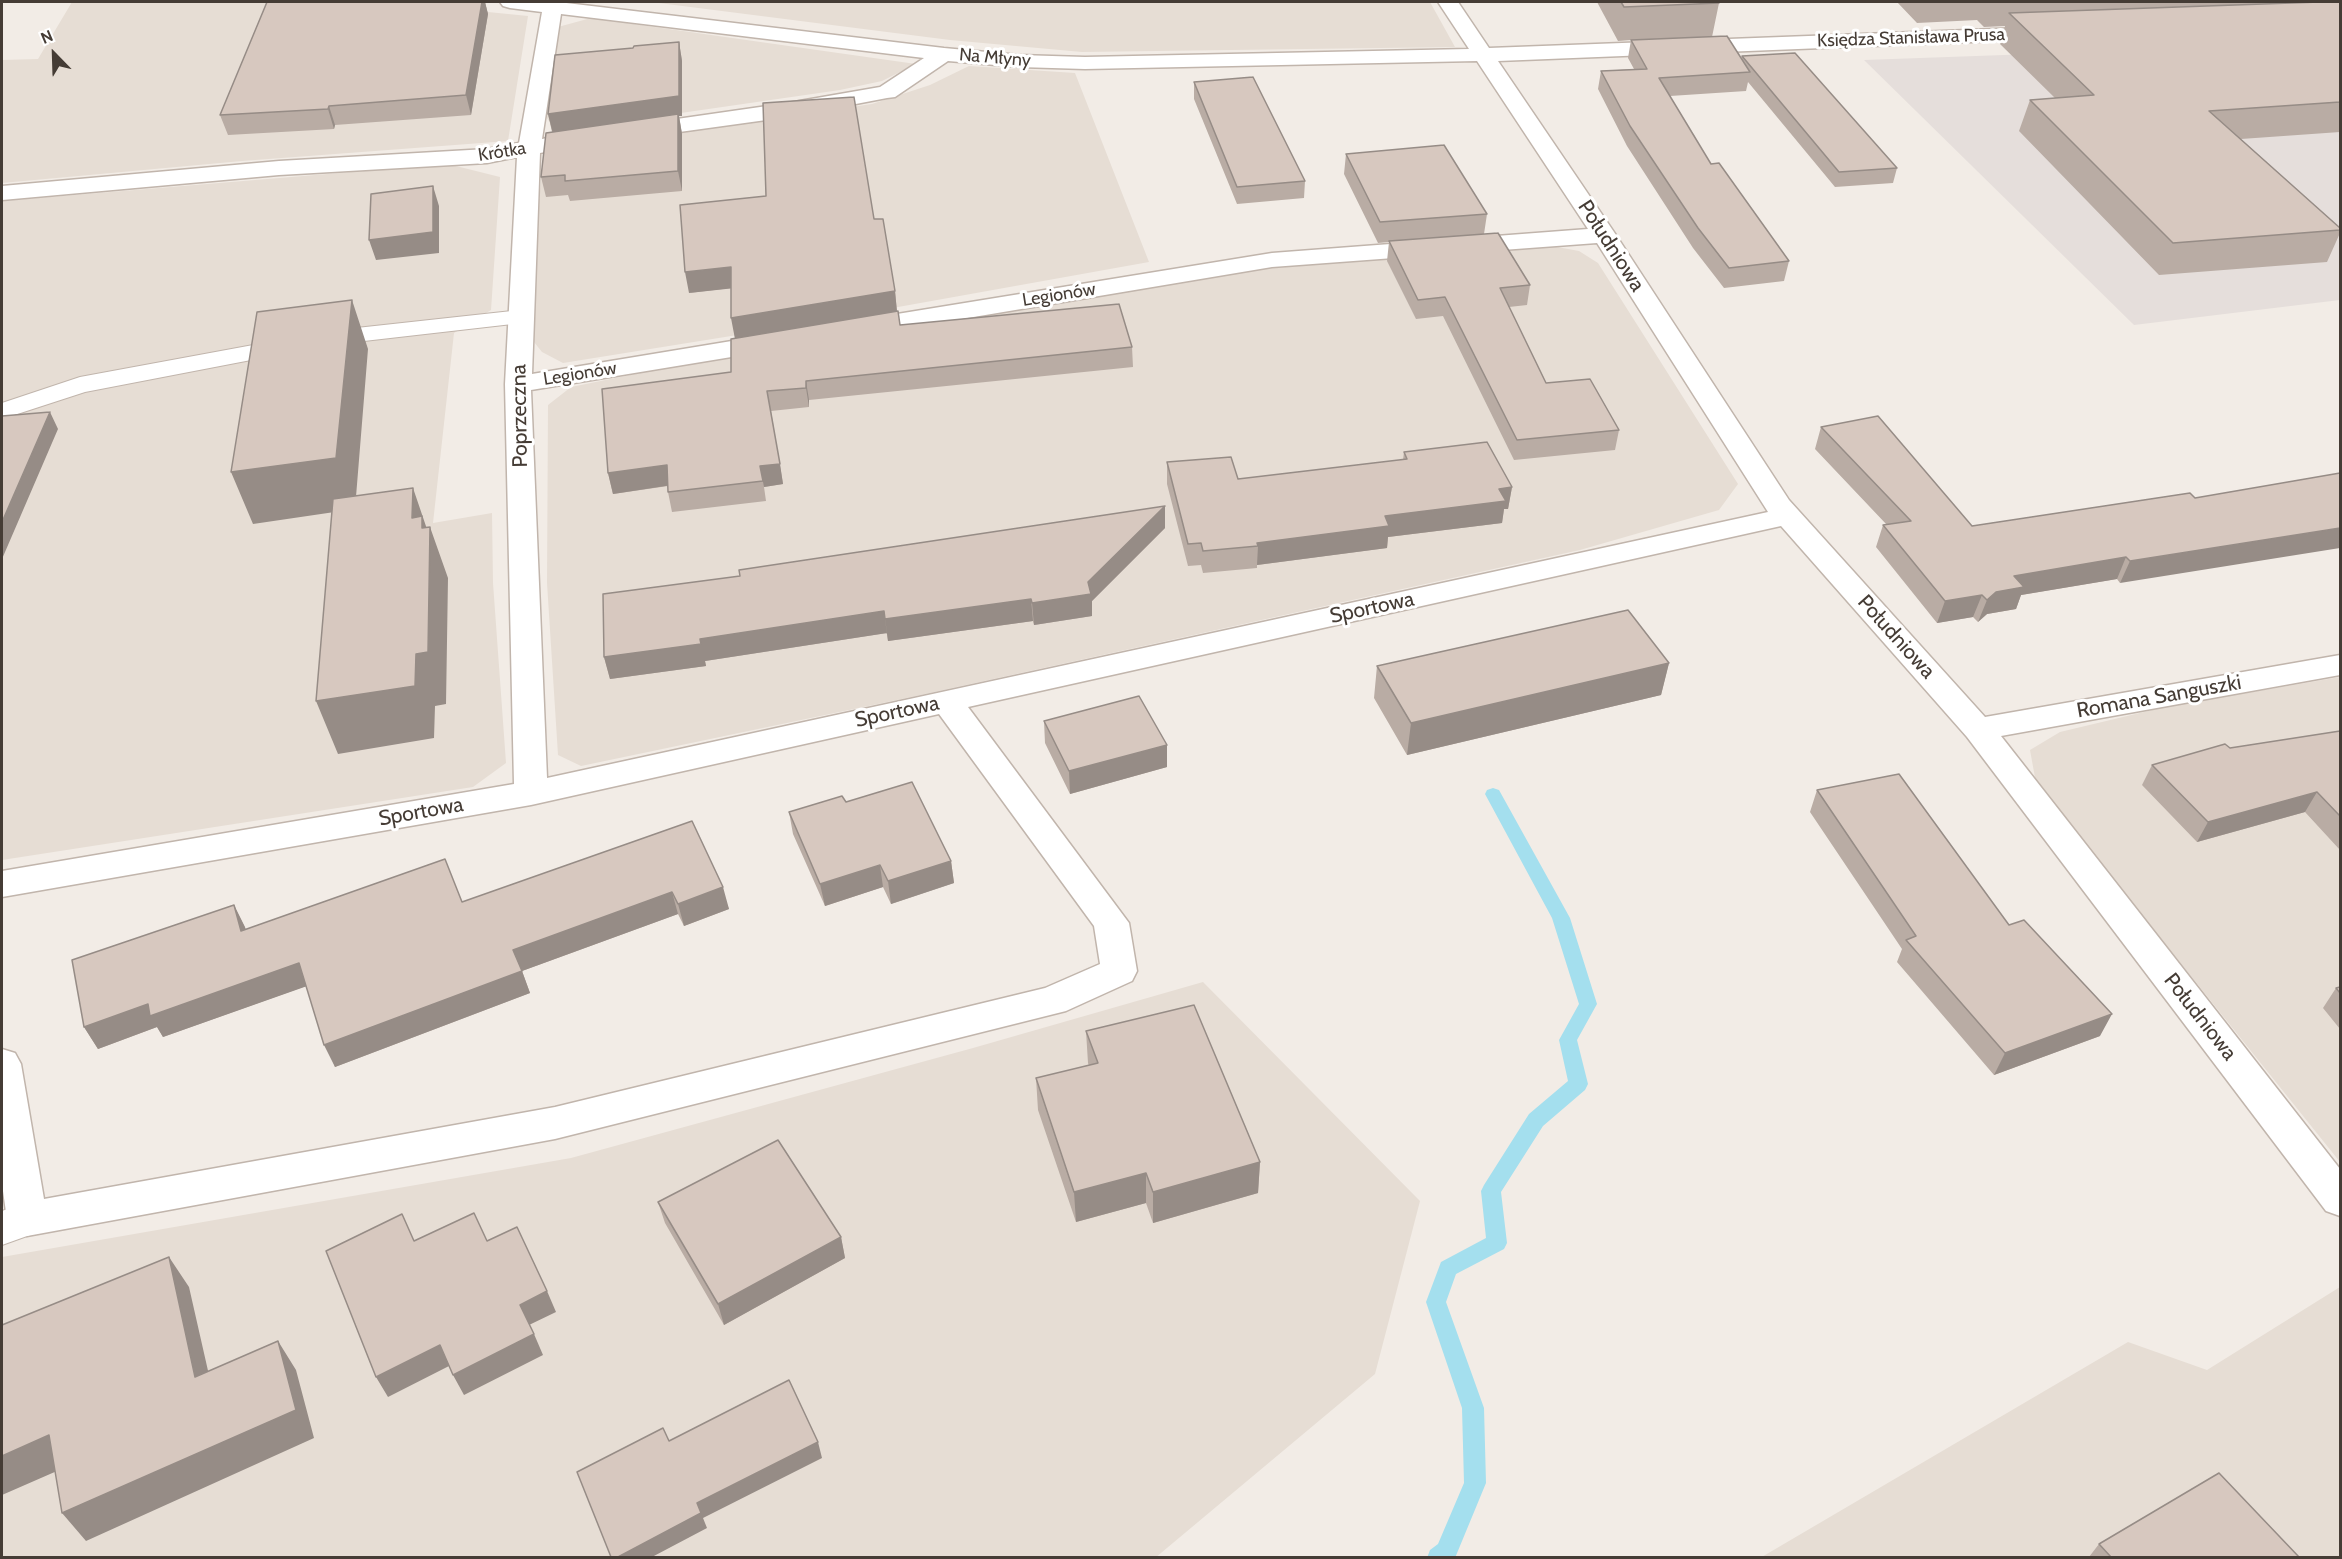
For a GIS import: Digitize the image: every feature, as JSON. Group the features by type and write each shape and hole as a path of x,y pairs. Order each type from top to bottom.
{"street":[{"name":"Na Młyny","path":"510,2 1019,61 1085,63 1482,55"},
{"name":"Południowa","path":"1448,2 1604,235 1771,495 1978,729 2340,1199"},
{"name":"Poprzeczna","path":"531,793 518,384 530,148 550,15 555,7"},
{"name":"Księdza Stanisława Prusa","path":"1482,55 2066,32"},
{"name":"Krótka","path":"2,193 279,168 487,156 567,140 788,110 887,92 944,54"},
{"path":"2,214 46,190"},
{"name":"Legionów","path":"837,331 1272,260 1604,235"},
{"name":"Legionów","path":"518,384 801,337"},
{"name":"Sportowa","path":"2,884 531,793 1788,516"},
{"name":"Romana Sanguszki","path":"1978,729 2340,665"},
{"path":"2,1064 14,1224 555,1124 1053,1001 1119,971 1112,923 946,702"}],"lane":[{"path":"2,411 80,385 329,338 521,317"}],"shaded area":[{"path":"72,2 388,2 528,16 508,141 242,161 2,183 2,60 38,59"},
{"path":"651,2 1430,2 1455,47 1082,52 950,40"},
{"path":"591,18 916,64 882,81 840,90 577,128 553,126 546,117 558,27"},
{"path":"2340,43 2340,300 2134,325 1864,60"},
{"path":"969,66 1075,73 1149,262 781,328 563,363 542,352 534,342 533,256 543,163 566,149 872,104 930,85"},
{"path":"448,164 500,177 491,310 454,333 433,523 492,513 493,583 506,763 473,787 2,860 2,201"},
{"path":"1541,244 1579,251 1598,263 1738,484 1719,510 1580,550 916,696 581,766 558,755 547,583 548,405 571,387 660,369 1263,269"},
{"path":"2340,677 2340,1162 2036,783 2030,750 2060,732 2165,707"},
{"path":"1203,982 1420,1201 1375,1374 1155,1558 2,1557 2,1257 571,1158 973,1048"},
{"path":"2340,1287 2340,1557 1760,1558 2128,1342 2207,1370"}],"building":[{"path":"267,2 482,2 466,95 329,106 328,109 220,115"},
{"path":"1621,2 1718,2 1719,3 1624,7"},
{"path":"2340,2 2340,102 2209,111 2340,230 2173,243 2030,100 2094,95 2009,13"},
{"path":"1727,36 1750,72 1659,78 1711,164 1719,163 1789,261 1729,268 1698,228 1630,126 1601,71 1647,69 1631,40"},
{"path":"679,42 679,96 548,114 555,55"},
{"path":"1795,53 1897,168 1839,172 1742,56"},
{"path":"1253,77 1305,181 1237,187 1194,82"},
{"path":"854,97 874,219 883,219 895,291 731,318 731,267 685,272 680,205 766,196 763,103"},
{"path":"678,114 678,171 565,181 565,175 541,177 546,133"},
{"path":"1444,145 1487,214 1380,222 1346,154"},
{"path":"433,186 433,232 369,240 371,194"},
{"path":"1498,233 1530,285 1500,288 1546,383 1590,379 1619,430 1517,440 1445,297 1418,300 1389,241"},
{"path":"352,300 336,458 231,472 257,312"},
{"path":"1119,304 1132,347 806,381 806,388 767,391 780,464 760,466 763,481 668,492 667,465 608,473 602,389 731,372 731,339 898,311 900,325"},
{"path":"50,412 2,522 2,416"},
{"path":"1878,416 1972,526 2190,493 2195,498 2340,473 2340,528 2130,561 2126,557 2014,576 2024,587 1996,592 1987,600 1982,595 1945,601 1883,525 1911,521 1821,427"},
{"path":"1487,442 1512,487 1499,489 1506,501 1385,516 1389,526 1257,543 1258,546 1203,551 1201,543 1188,544 1167,462 1231,457 1238,479 1407,459 1404,452"},
{"path":"413,488 412,518 422,516 422,528 430,527 428,652 416,654 415,686 316,701 333,499"},
{"path":"1165,506 1088,582 1091,594 1032,603 1031,599 885,619 884,611 700,639 701,644 604,657 603,594 740,576 739,570"},
{"path":"1628,610 1669,663 1411,723 1377,666"},
{"path":"1139,696 1167,745 1069,771 1044,721"},
{"path":"2340,731 2340,816 2317,792 2208,822 2152,765 2225,744 2230,748"},
{"path":"1899,774 2009,925 2024,920 2112,1014 2005,1053 1906,940 1916,936 1817,790"},
{"path":"912,782 951,861 888,881 880,865 820,884 789,812 842,796 846,802"},
{"path":"692,821 723,887 678,904 672,892 513,950 522,971 324,1045 299,963 150,1016 148,1004 84,1027 72,960 234,905 241,931 445,859 462,902"},
{"path":"1194,1005 1260,1162 1153,1192 1146,1173 1074,1192 1036,1078 1098,1063 1086,1031"},
{"path":"778,1140 841,1237 718,1304 658,1202"},
{"path":"474,1213 487,1241 517,1227 547,1291 520,1305 534,1334 453,1375 440,1345 376,1377 326,1251 402,1214 414,1241"},
{"path":"169,1257 195,1377 278,1341 296,1410 62,1513 49,1435 2,1456 2,1325"},
{"path":"789,1380 818,1442 697,1503 701,1513 618,1557 611,1557 577,1472 663,1428 669,1441"},
{"path":"2219,1473 2299,1557 2111,1557 2099,1544"}],"waterway":[{"path":"1438,1558 1446,1552 1475,1483 1473,1408 1436,1302 1448,1268 1497,1243 1491,1191 1536,1120 1578,1084 1568,1040 1588,1004 1561,918 1493,794"}]}
